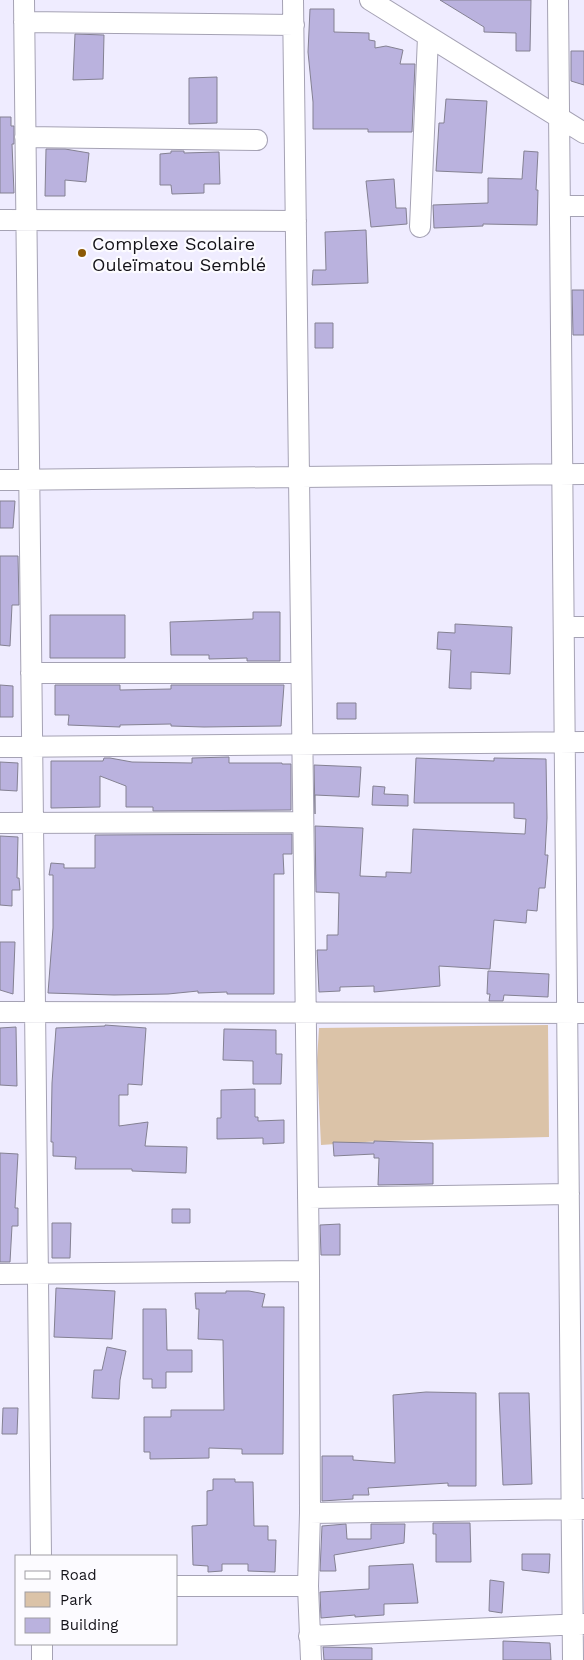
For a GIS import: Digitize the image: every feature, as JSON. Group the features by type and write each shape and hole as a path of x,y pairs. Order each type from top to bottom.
{"street":[{"path":"24,0 41,1555"},
{"path":"293,0 309,1271 310,1513 308,1586 311,1660"},
{"path":"370,0 584,133"},
{"path":"558,0 564,627 574,742 576,1013 569,1194 578,1509 578,1624 573,1660"},
{"path":"24,22 294,26"},
{"path":"420,227 428,37"},
{"path":"25,137 257,140"},
{"path":"560,206 584,206"},
{"path":"0,220 296,221"},
{"path":"0,480 584,474"},
{"path":"564,627 584,627"},
{"path":"31,673 301,673"},
{"path":"0,747 574,742"},
{"path":"0,823 303,822"},
{"path":"0,1012 576,1013"},
{"path":"308,1198 569,1194"},
{"path":"0,1274 309,1271"},
{"path":"310,1513 578,1509"},
{"path":"178,1586 308,1586"},
{"path":"309,1636 578,1624"},
{"path":"42,1645 42,1660"}],"green space":[{"path":"548,1025 549,1137 380,1141 321,1145 317,1061 319,1028"}],"building":[{"path":"440,0 531,0 530,51 516,51 516,33 484,32 484,27"},
{"path":"310,9 334,9 334,32 369,33 369,40 375,41 375,48 386,46 403,50 400,64 415,64 412,132 368,132 368,129 313,129 313,102 308,52"},
{"path":"75,34 104,35 103,79 73,80"},
{"path":"571,51 584,51 584,85 571,81"},
{"path":"217,77 217,123 189,124 189,78"},
{"path":"446,99 487,101 482,173 436,171 439,123 444,123"},
{"path":"0,117 11,117 11,126 14,126 14,144 12,144 14,193 0,193"},
{"path":"46,149 65,149 89,153 86,182 65,180 65,196 45,196"},
{"path":"171,151 184,151 184,153 219,152 220,184 204,184 204,193 172,194 171,185 160,185 160,154 171,153"},
{"path":"524,151 538,152 537,225 483,224 483,226 434,228 433,205 488,203 488,178 522,179"},
{"path":"394,179 396,208 406,208 407,224 371,227 366,181"},
{"path":"366,230 368,283 312,285 313,270 326,270 325,232"},
{"path":"572,290 584,290 584,335 573,335"},
{"path":"315,323 333,323 333,348 315,348"},
{"path":"0,501 15,501 13,528 0,528"},
{"path":"0,556 18,556 19,605 12,605 10,646 0,645"},
{"path":"253,612 280,612 280,661 247,661 247,658 209,659 209,655 171,655 170,622 253,619"},
{"path":"50,615 125,615 125,658 50,658"},
{"path":"455,624 512,627 510,674 471,672 471,689 449,688 451,650 437,649 438,632 455,633"},
{"path":"0,685 13,686 13,717 0,717"},
{"path":"55,685 120,685 120,690 171,689 171,685 284,685 281,726 204,727 171,726 171,724 120,725 120,727 68,725 69,715 55,715"},
{"path":"337,703 356,703 356,719 337,719"},
{"path":"229,757 229,763 291,764 291,810 153,811 153,807 126,807 126,786 100,776 100,807 51,808 51,761 103,761 104,758 110,758 132,762 192,763 192,758"},
{"path":"416,758 494,761 494,758 546,759 547,818 545,855 548,855 545,888 539,888 537,911 527,910 526,923 494,920 490,969 439,966 440,986 374,992 374,986 340,987 340,991 319,992 317,950 327,950 327,935 338,935 339,893 316,892 315,826 363,828 360,876 386,877 386,872 411,873 413,829 525,834 526,819 514,818 514,803 414,803"},
{"path":"0,762 18,763 17,791 0,790"},
{"path":"314,765 361,767 359,797 315,795 315,814"},
{"path":"373,786 385,787 384,794 408,795 408,806 372,805"},
{"path":"292,834 292,854 283,854 284,874 274,874 274,994 198,993 198,991 168,994 114,995 48,993 53,928 53,875 49,875 51,863 64,864 64,868 95,868 95,835"},
{"path":"0,836 18,837 17,878 19,878 20,890 12,890 12,906 0,905"},
{"path":"0,942 15,942 13,994 0,990"},
{"path":"488,971 549,974 548,997 504,995 503,1001 489,1001 490,994 487,994"},
{"path":"105,1025 146,1028 142,1085 128,1084 128,1095 119,1095 119,1126 148,1122 145,1146 187,1147 186,1173 132,1171 132,1169 75,1169 76,1157 53,1156 53,1142 51,1142 52,1083 56,1028"},
{"path":"16,1027 17,1086 0,1085 0,1028"},
{"path":"224,1029 276,1030 276,1054 282,1054 281,1084 253,1084 253,1061 223,1060"},
{"path":"255,1089 255,1117 258,1117 258,1121 284,1120 284,1143 263,1144 263,1138 217,1139 217,1118 221,1118 221,1090"},
{"path":"374,1141 433,1143 433,1184 378,1185 379,1158 374,1158 374,1154 334,1156 333,1142 374,1143"},
{"path":"0,1153 18,1154 15,1208 18,1208 18,1226 12,1226 10,1262 0,1262"},
{"path":"172,1209 190,1209 190,1223 172,1223"},
{"path":"52,1223 71,1223 70,1258 52,1258"},
{"path":"340,1224 340,1255 321,1255 320,1225"},
{"path":"56,1288 115,1291 112,1339 54,1337"},
{"path":"226,1291 249,1291 265,1294 262,1307 284,1307 283,1454 242,1454 242,1449 209,1448 209,1458 150,1459 150,1452 144,1452 144,1417 171,1417 171,1410 224,1410 223,1340 198,1339 199,1309 196,1309 195,1293 226,1293"},
{"path":"143,1309 166,1309 167,1350 192,1350 192,1372 166,1372 166,1388 152,1388 152,1379 143,1379"},
{"path":"107,1347 126,1351 120,1380 119,1399 92,1398 94,1370 102,1370"},
{"path":"426,1392 476,1393 476,1486 448,1486 448,1483 368,1488 369,1495 353,1495 353,1499 322,1501 322,1456 353,1456 353,1460 395,1463 393,1395"},
{"path":"499,1393 529,1393 532,1484 503,1485"},
{"path":"3,1408 18,1408 17,1434 2,1434"},
{"path":"213,1479 235,1479 235,1482 253,1482 254,1526 268,1526 268,1540 276,1540 275,1572 248,1571 248,1564 222,1564 222,1571 208,1572 208,1566 193,1565 192,1526 207,1525 207,1491 213,1490"},
{"path":"433,1523 470,1523 471,1562 436,1562 436,1534 433,1534"},
{"path":"346,1524 347,1539 371,1539 371,1524 405,1524 404,1543 334,1555 336,1571 320,1571 322,1526"},
{"path":"522,1554 550,1554 549,1573 522,1570"},
{"path":"413,1564 418,1603 384,1604 384,1615 321,1618 320,1592 369,1589 369,1566"},
{"path":"490,1580 504,1582 502,1613 489,1611"},
{"path":"503,1641 550,1643 551,1660 503,1660"},
{"path":"323,1647 372,1648 372,1660 324,1660"}],"place":[{"name":"Complexe Scolaire Ouleïmatou Semblé","path":"82,253"}]}
